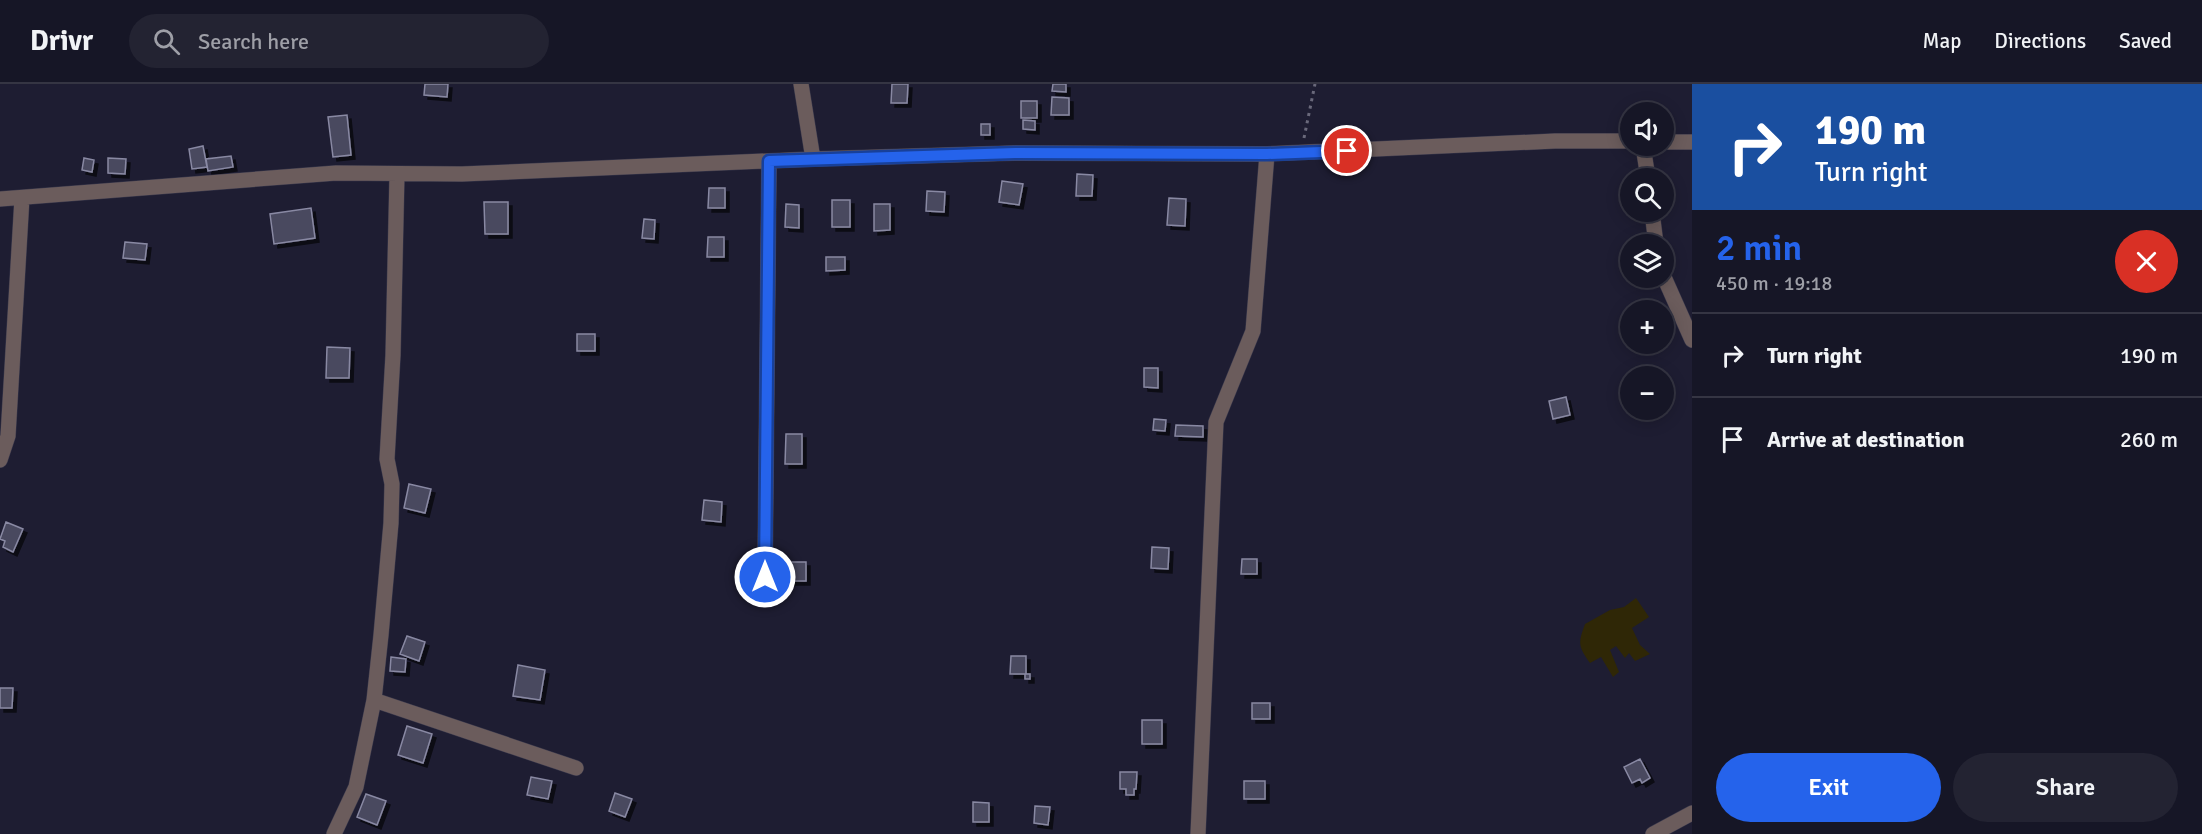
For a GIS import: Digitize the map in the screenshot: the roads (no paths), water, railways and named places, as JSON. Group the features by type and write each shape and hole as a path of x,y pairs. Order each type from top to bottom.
{"street":[{"path":"801,84 813,159"},
{"path":"0,199 336,173 462,174 1015,153 1267,154 1555,141 1620,141"},
{"path":"1674,142 1692,142"},
{"path":"1198,834 1216,422 1253,332 1267,154"},
{"path":"765,577 769,161"},
{"path":"334,834 356,787 374,700 391,514 392,484 387,459 393,355 397,174"},
{"path":"0,460 8,436 22,198"},
{"path":"1669,288 1692,340"},
{"path":"374,700 576,768"},
{"path":"1653,834 1692,813"}]}
